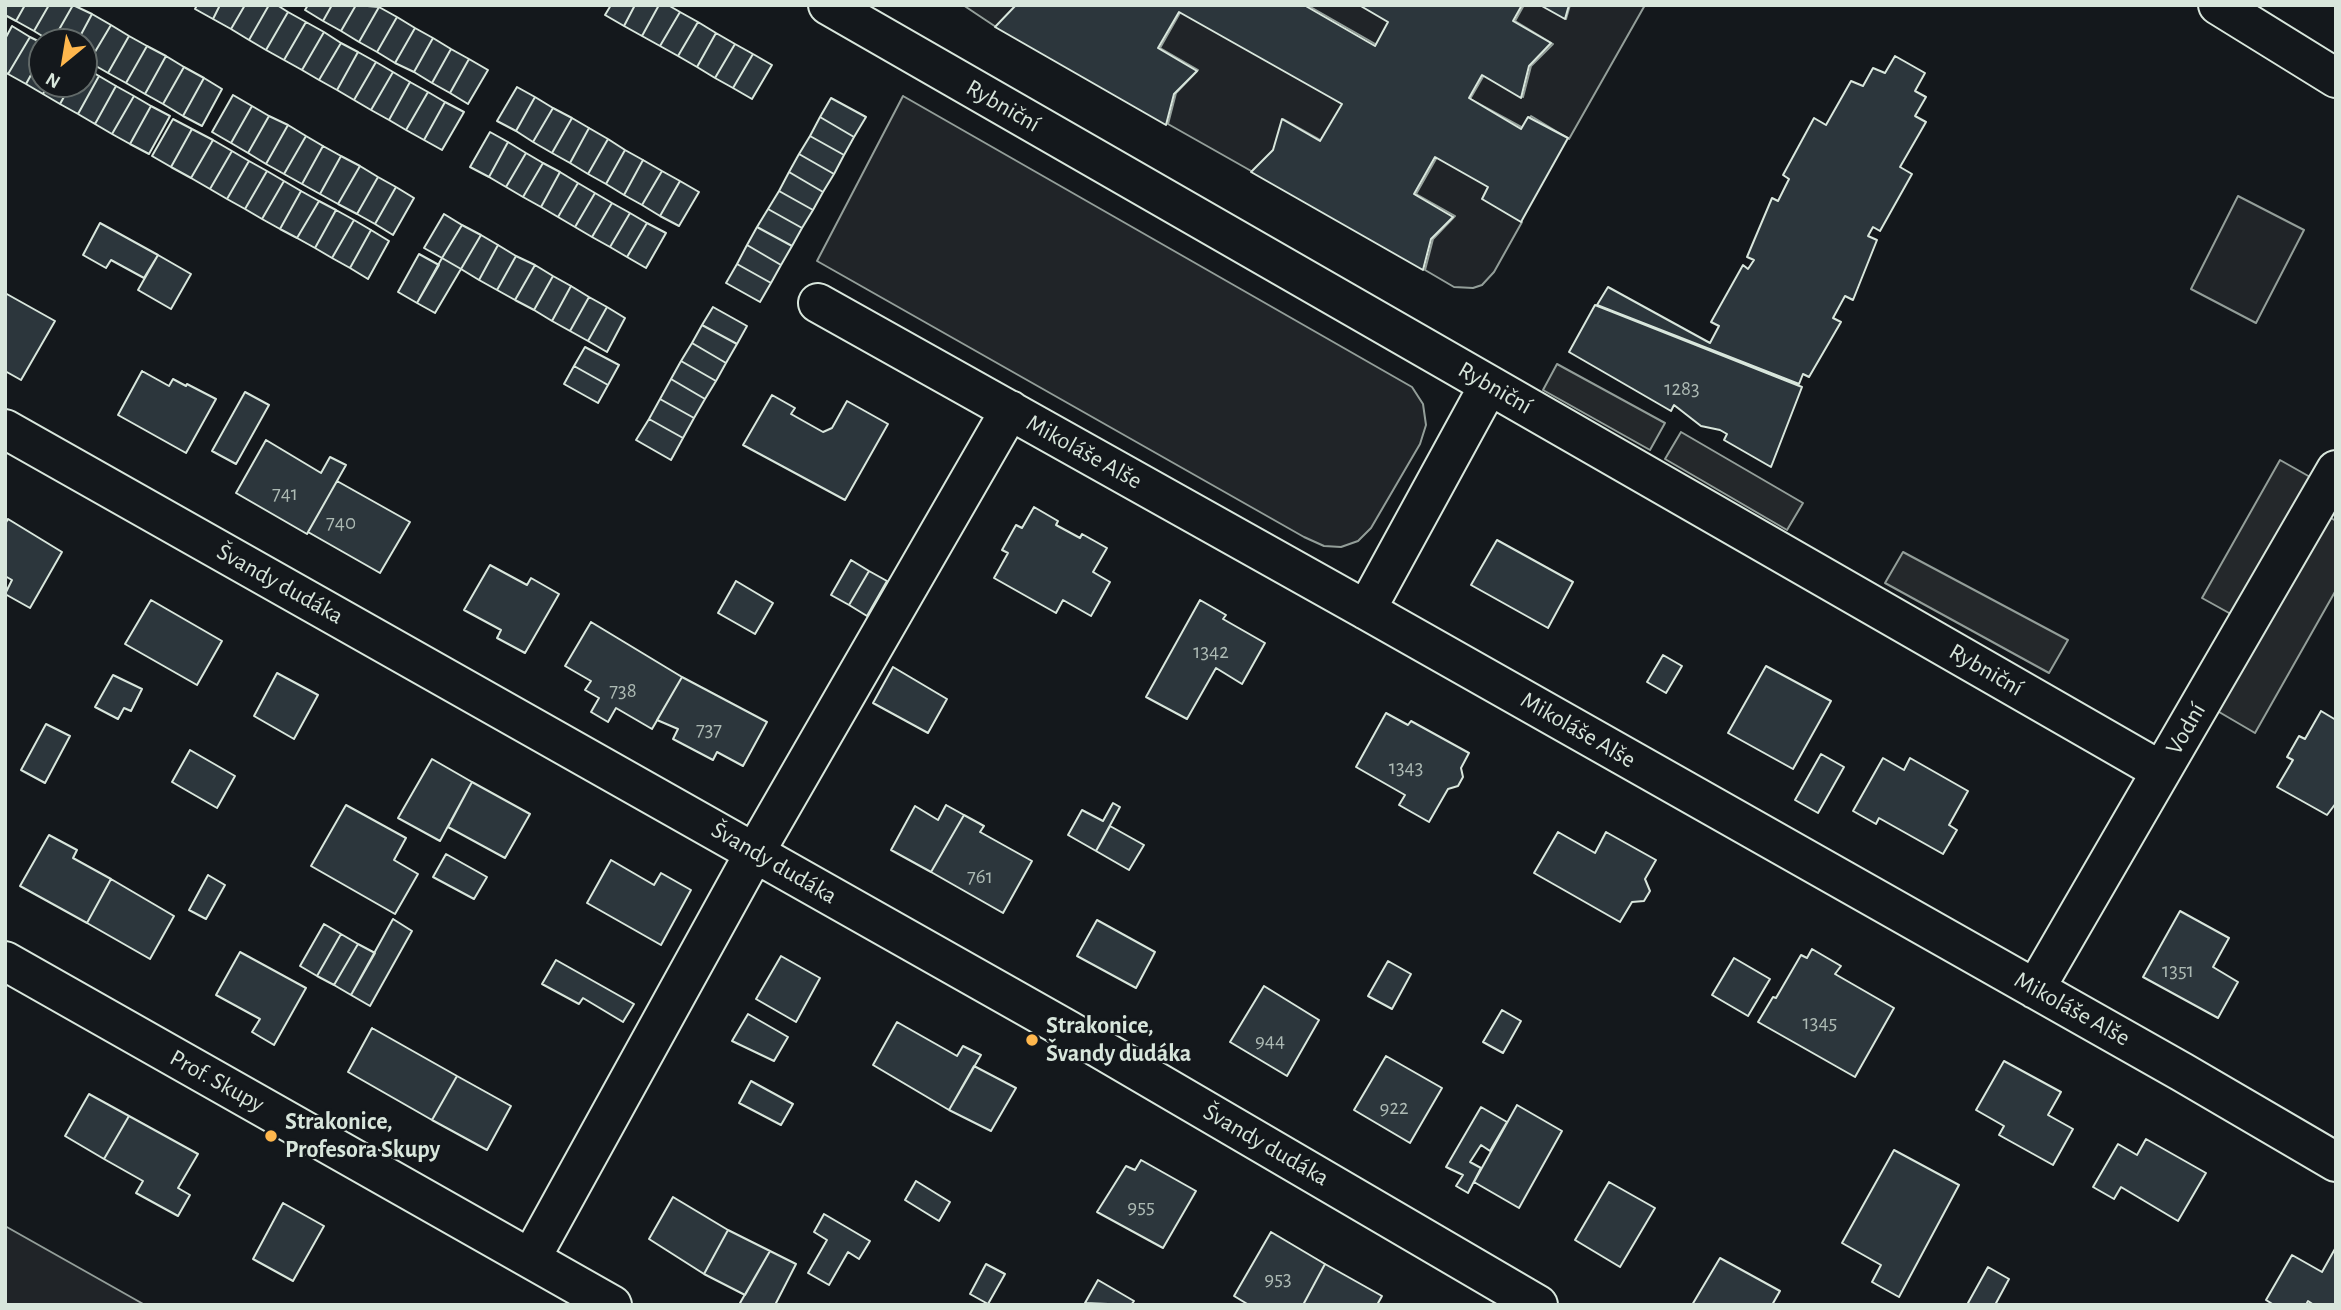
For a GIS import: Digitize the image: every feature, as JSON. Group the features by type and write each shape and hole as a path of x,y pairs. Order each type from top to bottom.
{"street":[{"name":"Rybniční","path":"828,5 2161,771"},
{"path":"2218,5 2336,78"},
{"name":"Mikoláše Alše","path":"818,303 1366,610 2336,1162"},
{"path":"1366,610 1489,385"},
{"path":"531,1258 755,852 1010,410"},
{"name":"Švandy dudáka","path":"5,429 1068,1030 1538,1305"},
{"name":"Vodní","path":"2035,989 2336,470"},
{"name":"Prof. Skupy","path":"5,961 612,1305"}],"shaded area":[{"path":"963,5 1018,5 996,27"},
{"path":"1307,5 1361,5 1390,21 1377,45"},
{"path":"1524,5 1542,5 1566,19 1570,5 1645,5 1569,139 1531,116 1523,128 1470,99 1484,75 1523,97 1531,66 1553,44 1515,21"},
{"path":"1181,11 1343,104 1322,141 1283,119 1275,149 1253,172 1168,124 1176,93 1198,70 1160,48"},
{"path":"903,96 1412,387 1423,404 1426,425 1420,444 1371,528 1358,541 1341,547 1324,546 1304,537 817,261"},
{"path":"1437,157 1490,187 1484,199 1522,222 1494,272 1482,285 1473,288 1454,287 1425,270 1433,239 1455,216 1416,194"},
{"path":"2238,196 2304,230 2256,323 2191,289"},
{"path":"1557,364 1665,423 1650,450 1543,390"},
{"path":"1681,432 1803,503 1787,530 1665,459"},
{"path":"2280,460 2326,486 2314,508 2336,521 2336,590 2255,733 2202,702 2247,623 2202,598"},
{"path":"1903,552 2068,640 2049,673 1885,583"},
{"path":"5,1226 145,1305 5,1305"}],"building":[{"path":"5,5 25,5 16,21 5,15"},
{"path":"25,5 49,5 36,28 29,28 16,21"},
{"path":"49,5 73,5 60,28 36,28"},
{"path":"73,5 92,14 84,28 60,28"},
{"path":"197,5 220,5 213,19 195,9"},
{"path":"220,5 245,5 231,29 213,19"},
{"path":"245,5 269,5 249,40 231,29"},
{"path":"269,5 277,5 288,12 266,50 249,40"},
{"path":"308,5 332,5 323,21 305,10"},
{"path":"332,5 356,5 341,31 323,21"},
{"path":"356,5 379,7 359,42 341,31"},
{"path":"611,5 635,5 624,26 605,15"},
{"path":"635,5 659,5 642,36 624,26"},
{"path":"659,5 668,5 680,12 660,46 642,36"},
{"path":"1016,5 1304,5 1375,46 1388,22 1359,5 1522,5 1513,21 1551,43 1529,66 1521,98 1482,75 1469,98 1521,129 1528,117 1568,138 1521,222 1482,199 1488,187 1435,157 1414,194 1453,217 1431,239 1423,270 1251,172 1273,150 1282,119 1320,141 1342,104 1179,12 1158,48 1197,71 1174,94 1166,125 995,27"},
{"path":"1540,5 1569,5 1565,19"},
{"path":"379,7 397,17 377,52 359,42"},
{"path":"288,12 306,22 284,60 266,50"},
{"path":"680,12 698,22 678,56 660,46"},
{"path":"92,14 111,25 98,47 98,28 84,28"},
{"path":"397,17 415,28 395,63 377,52"},
{"path":"306,22 324,32 302,70 284,60"},
{"path":"698,22 716,33 697,67 678,56"},
{"path":"111,25 129,36 108,73 98,67 98,47"},
{"path":"12,26 28,36 28,40 8,74 5,72 5,39"},
{"path":"415,28 433,38 414,72 395,63"},
{"path":"324,32 341,43 319,80 302,70"},
{"path":"716,33 735,44 715,78 697,67"},
{"path":"129,36 147,46 126,83 108,73"},
{"path":"433,38 451,49 432,83 414,72"},
{"path":"28,40 26,84 8,74"},
{"path":"341,43 358,52 337,90 319,80"},
{"path":"735,44 753,54 733,88 715,78"},
{"path":"147,46 166,56 145,94 126,83"},
{"path":"451,49 469,59 450,93 432,83"},
{"path":"358,52 376,62 354,100 337,90"},
{"path":"753,54 772,65 752,99 733,88"},
{"path":"166,56 184,67 163,104 145,94"},
{"path":"1895,56 1925,73 1915,91 1926,97 1915,116 1926,122 1900,167 1912,174 1880,231 1873,227 1868,236 1877,240 1853,300 1845,296 1833,318 1841,322 1809,377 1803,374 1799,384 1597,305 1608,287 1710,343 1719,326 1711,322 1743,265 1748,269 1754,260 1747,257 1772,198 1778,201 1789,179 1783,175 1814,118 1826,125 1851,81 1863,86 1873,68 1885,73"},
{"path":"469,59 488,70 468,104 450,93"},
{"path":"376,62 393,72 371,110 354,100"},
{"path":"184,67 204,78 183,116 163,104"},
{"path":"393,72 410,82 389,120 371,110"},
{"path":"98,78 116,86 95,124 78,114 87,98 98,98"},
{"path":"204,78 222,89 202,126 183,116"},
{"path":"410,82 428,92 406,130 389,120"},
{"path":"116,86 134,96 112,134 95,124"},
{"path":"517,87 535,97 516,131 497,121"},
{"path":"428,92 445,102 424,140 406,130"},
{"path":"233,95 252,106 231,143 212,132"},
{"path":"134,96 151,106 130,144 112,134"},
{"path":"535,97 553,108 533,142 516,131"},
{"path":"50,98 63,98 60,104"},
{"path":"63,98 87,98 78,114 60,104"},
{"path":"831,98 866,117 854,137 820,117"},
{"path":"445,102 464,112 442,150 424,140"},
{"path":"151,106 170,116 149,154 130,144"},
{"path":"252,106 269,116 248,153 231,143"},
{"path":"553,108 572,118 552,153 533,142"},
{"path":"269,116 288,125 266,164 248,153"},
{"path":"820,117 854,137 844,155 810,136"},
{"path":"572,118 589,128 570,163 552,153"},
{"path":"173,119 192,129 171,167 152,156"},
{"path":"288,125 306,136 284,174 266,164"},
{"path":"589,128 608,139 588,174 570,163"},
{"path":"192,129 213,140 191,178 171,167"},
{"path":"490,132 508,142 489,177 470,167"},
{"path":"306,136 323,146 302,184 284,174"},
{"path":"810,136 844,155 834,174 799,154"},
{"path":"608,139 625,150 606,184 588,174"},
{"path":"213,140 232,151 210,189 191,178"},
{"path":"508,142 526,153 506,187 489,177"},
{"path":"323,146 341,156 320,194 302,184"},
{"path":"625,150 643,160 624,195 606,184"},
{"path":"232,151 249,161 227,199 210,189"},
{"path":"526,153 543,163 523,197 506,187"},
{"path":"799,154 834,174 823,192 789,172"},
{"path":"341,156 360,166 338,204 320,194"},
{"path":"643,160 662,171 642,205 624,195"},
{"path":"249,161 267,171 245,209 227,199"},
{"path":"543,163 560,172 541,207 523,197"},
{"path":"360,166 378,177 357,214 338,204"},
{"path":"267,171 284,181 262,219 245,209"},
{"path":"662,171 680,181 660,216 642,205"},
{"path":"560,172 578,183 558,217 541,207"},
{"path":"789,172 823,192 813,210 779,191"},
{"path":"378,177 396,187 375,224 357,214"},
{"path":"284,181 301,191 280,229 262,219"},
{"path":"680,181 699,192 679,226 660,216"},
{"path":"578,183 595,193 575,227 558,217"},
{"path":"396,187 414,198 393,235 375,224"},
{"path":"301,191 319,201 297,238 280,229"},
{"path":"779,191 813,210 802,228 768,209"},
{"path":"595,193 612,203 592,237 575,227"},
{"path":"319,201 336,210 315,248 297,238"},
{"path":"612,203 630,213 610,247 592,237"},
{"path":"768,209 802,228 792,246 757,227"},
{"path":"336,210 354,220 332,258 315,248"},
{"path":"630,213 647,223 627,257 610,247"},
{"path":"444,214 462,225 442,258 424,248"},
{"path":"354,220 371,230 350,268 332,258"},
{"path":"100,223 158,255 144,278 111,260 106,268 83,255"},
{"path":"647,223 666,233 646,268 627,257"},
{"path":"462,225 481,235 461,269 442,258"},
{"path":"757,227 792,246 781,265 747,245"},
{"path":"371,230 389,241 368,279 350,268"},
{"path":"481,235 498,245 479,280 461,269"},
{"path":"498,245 516,256 497,290 479,280"},
{"path":"747,245 781,265 771,283 737,264"},
{"path":"419,254 439,265 417,303 398,292"},
{"path":"158,255 191,274 171,309 138,290"},
{"path":"516,256 535,265 515,300 497,290"},
{"path":"442,258 461,269 435,313 417,303"},
{"path":"737,264 771,283 760,302 726,283"},
{"path":"535,265 553,276 534,310 515,300"},
{"path":"553,276 571,286 552,321 534,310"},
{"path":"571,286 589,297 570,331 552,321"},
{"path":"5,293 55,321 21,380 5,371"},
{"path":"589,297 607,307 588,341 570,331"},
{"path":"1595,305 1802,387 1771,467 1724,440 1727,434 1720,430 1701,426 1674,405 1671,411 1569,352"},
{"path":"607,307 625,318 607,352 588,341"},
{"path":"713,307 747,326 737,344 702,325"},
{"path":"702,325 737,344 726,363 692,343"},
{"path":"692,343 726,363 716,381 681,361"},
{"path":"585,347 619,365 608,385 574,366"},
{"path":"681,361 716,381 705,399 671,379"},
{"path":"574,366 608,385 598,403 564,384"},
{"path":"142,371 169,386 173,379 216,399 186,453 118,415"},
{"path":"671,379 705,399 694,418 660,399"},
{"path":"245,392 269,405 236,464 212,451"},
{"path":"772,395 795,408 791,414 823,432 832,428 847,401 888,424 845,500 743,445"},
{"path":"660,399 694,418 683,438 649,419"},
{"path":"649,419 683,438 671,460 636,440"},
{"path":"266,440 321,473 330,457 346,465 307,534 236,493"},
{"path":"337,481 410,522 380,573 308,532"},
{"path":"1034,507 1058,521 1056,525 1080,538 1082,534 1107,548 1093,572 1110,582 1091,616 1063,600 1056,613 994,578 1008,553 1002,550 1016,525 1022,528"},
{"path":"8,519 62,552 30,608 5,594 12,580 5,576 5,524"},
{"path":"1497,540 1573,582 1548,628 1471,585"},
{"path":"851,560 869,571 849,605 831,595"},
{"path":"490,565 527,585 531,578 559,594 525,653 497,638 501,630 464,610"},
{"path":"869,571 887,581 867,616 849,605"},
{"path":"736,581 773,603 755,634 718,613"},
{"path":"151,600 222,641 197,685 125,644"},
{"path":"1200,600 1226,615 1223,619 1265,643 1242,684 1216,668 1187,719 1146,697"},
{"path":"591,622 682,677 652,729 616,708 608,722 591,712 599,698 585,690 591,681 565,666"},
{"path":"1663,655 1682,666 1666,693 1647,682"},
{"path":"1766,666 1831,701 1793,769 1728,733"},
{"path":"893,667 947,699 928,733 873,703"},
{"path":"277,673 318,695 294,739 254,716"},
{"path":"113,675 142,689 131,711 124,708 118,719 95,707"},
{"path":"682,677 767,722 743,766 717,752 713,760 673,739 678,729 657,720"},
{"path":"2321,711 2336,720 2336,803 2327,815 2277,787 2293,760 2287,757 2299,736 2305,739"},
{"path":"1386,713 1408,725 1411,721 1469,753 1461,768 1463,777 1458,786 1448,789 1429,822 1399,805 1405,795 1356,767"},
{"path":"46,724 70,736 45,783 21,770"},
{"path":"190,750 235,776 217,808 172,782"},
{"path":"1821,754 1844,767 1818,813 1795,800"},
{"path":"1883,758 1904,770 1910,758 1968,791 1949,825 1957,830 1943,854 1879,818 1876,824 1853,811"},
{"path":"432,759 472,782 440,841 398,818"},
{"path":"472,782 530,814 505,858 448,827"},
{"path":"1113,803 1120,807 1096,851 1068,835 1082,810 1103,821"},
{"path":"346,805 406,838 394,860 418,874 395,914 311,866"},
{"path":"946,805 964,815 931,872 891,850 915,806 938,820"},
{"path":"964,815 984,826 980,832 1032,861 1003,913 931,872"},
{"path":"1110,826 1144,845 1129,870 1096,851"},
{"path":"1558,832 1595,853 1606,832 1656,860 1645,879 1650,891 1644,901 1632,902 1620,922 1534,873"},
{"path":"49,835 77,850 73,858 111,879 87,923 20,886"},
{"path":"446,854 487,877 474,899 433,877"},
{"path":"611,860 654,885 661,873 691,890 661,945 587,903"},
{"path":"208,875 225,885 206,919 189,910"},
{"path":"111,879 174,916 150,959 87,923"},
{"path":"2180,911 2229,938 2213,967 2238,982 2218,1018 2143,977"},
{"path":"393,919 412,931 370,1006 351,995"},
{"path":"1097,920 1155,952 1136,988 1077,956"},
{"path":"324,924 341,934 317,976 300,966"},
{"path":"341,934 358,944 334,985 317,976"},
{"path":"358,944 375,953 351,995 334,985"},
{"path":"1812,949 1841,966 1835,974 1894,1008 1855,1077 1758,1022 1773,997 1776,998 1801,955 1807,958"},
{"path":"240,952 306,988 274,1045 252,1032 260,1019 216,995"},
{"path":"781,956 820,978 796,1022 756,999"},
{"path":"1734,958 1770,979 1748,1016 1712,995"},
{"path":"556,960 634,1004 623,1022 583,998 579,1004 542,984"},
{"path":"1388,961 1411,974 1392,1009 1368,996"},
{"path":"1264,986 1319,1020 1287,1076 1230,1042"},
{"path":"1502,1010 1521,1021 1503,1053 1483,1042"},
{"path":"748,1014 788,1037 774,1061 732,1041"},
{"path":"897,1022 957,1056 963,1046 981,1055 949,1110 873,1065"},
{"path":"372,1028 457,1076 432,1120 348,1072"},
{"path":"1386,1056 1442,1088 1410,1143 1354,1110"},
{"path":"2004,1061 2061,1092 2048,1115 2073,1129 2053,1165 1999,1135 2004,1126 1976,1110"},
{"path":"974,1066 1016,1088 991,1131 949,1110"},
{"path":"457,1076 511,1106 487,1150 432,1120"},
{"path":"751,1081 793,1104 781,1125 739,1103"},
{"path":"89,1094 129,1116 104,1159 65,1136"},
{"path":"1517,1105 1562,1131 1519,1208 1474,1182"},
{"path":"1481,1107 1507,1122 1490,1151 1481,1145 1470,1162 1481,1168 1468,1193 1456,1186 1463,1175 1446,1167"},
{"path":"129,1116 198,1154 178,1188 190,1195 178,1216 136,1193 143,1181 104,1159"},
{"path":"2146,1139 2206,1173 2178,1221 2121,1187 2114,1199 2093,1187 2118,1144 2137,1155"},
{"path":"1894,1150 1959,1185 1899,1297 1872,1282 1881,1265 1842,1243"},
{"path":"1141,1160 1196,1191 1163,1248 1097,1212 1126,1166 1135,1170"},
{"path":"916,1181 950,1202 939,1221 905,1200"},
{"path":"1609,1182 1655,1208 1620,1267 1575,1240"},
{"path":"673,1197 728,1230 704,1274 649,1239"},
{"path":"283,1203 324,1226 293,1281 253,1259"},
{"path":"824,1214 870,1241 859,1259 848,1252 829,1285 808,1273 827,1240 814,1232"},
{"path":"728,1230 770,1251 745,1295 704,1274"},
{"path":"1271,1232 1325,1264 1303,1305 1249,1305 1234,1296"},
{"path":"2336,1247 2336,1305 2314,1305 2308,1301 2306,1305 2274,1305 2266,1300 2292,1255 2322,1272"},
{"path":"770,1251 796,1264 775,1305 743,1305 740,1303"},
{"path":"1720,1258 1780,1291 1772,1305 1692,1305"},
{"path":"986,1264 1005,1274 988,1304 970,1294"},
{"path":"1325,1264 1382,1296 1377,1305 1303,1305"},
{"path":"1988,1267 2009,1279 1995,1305 1971,1305 1968,1303"},
{"path":"1098,1280 1134,1301 1131,1305 1085,1303"}],"place":[{"name":"Strakonice, Švandy dudáka","path":"1032,1040"},
{"name":"Strakonice, Profesora Skupy","path":"271,1136"}]}
